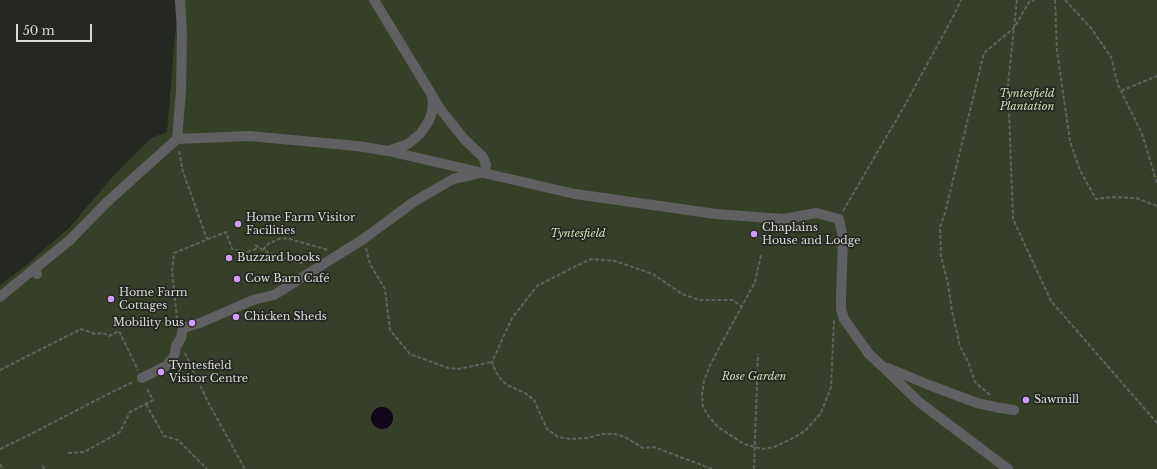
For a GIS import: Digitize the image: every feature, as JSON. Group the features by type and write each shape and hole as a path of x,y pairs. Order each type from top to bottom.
{"lane":[{"path":"177,139 181,83 182,33 180,0"},
{"path":"374,0 441,110 464,139 483,157 486,164 484,172"},
{"path":"388,151 408,144 423,130 429,121 432,112 433,103 431,95"},
{"path":"0,296 36,272 107,202 177,139 250,136 330,143 388,151 575,194 716,214 784,219 816,213 839,219 843,238 841,309 844,319 869,354 919,402 1008,469"},
{"path":"142,378 166,366 173,358 183,328 200,323 253,300 274,295 362,240 415,201 453,179 484,172"},
{"path":"882,366 977,402 1014,410"}],"path":[{"path":"839,219 905,105 961,0"},
{"path":"1017,0 1008,84 1013,219 1052,301 1157,423"},
{"path":"990,395 975,382 968,361 960,346 941,256 940,227 945,213 984,54 1014,28 1029,2 1034,0"},
{"path":"1055,0 1057,51 1070,141 1080,170 1096,199 1112,197 1136,198 1157,206"},
{"path":"1065,0 1091,28 1111,57 1118,85 1142,134 1157,183"},
{"path":"1121,91 1157,76"},
{"path":"177,139 183,172 207,239"},
{"path":"178,322 172,271 174,253 226,232 231,240 232,249 247,252 259,248"},
{"path":"263,250 268,244 281,238 290,239 341,253"},
{"path":"362,240 365,244 370,264 385,289 390,330 410,354 448,368 458,369 492,362"},
{"path":"255,245 283,259 301,263 308,262"},
{"path":"761,255 755,282 711,363 704,381 702,400 703,407 718,427 744,444 762,449 791,439 805,431 821,413 830,387 835,314"},
{"path":"712,469 654,447 643,448 625,436 602,434 587,438 570,439 558,437 547,429 534,400 525,392 508,386 502,381 492,362 512,318 537,286 591,259 615,261 653,274 682,294 699,300 733,300 741,306"},
{"path":"0,370 81,329 94,334 103,333 109,336 118,331 153,400 130,412 120,432 84,452 68,453"},
{"path":"180,338 208,402 245,469"},
{"path":"754,469 758,354"},
{"path":"0,449 30,435 127,384 142,378"},
{"path":"146,404 164,436 178,440 207,469"},
{"path":"0,464 3,469"}],"green space":[{"name":"Tyntesfield","path":"176,0 1157,0 1157,469 0,469 0,285 24,267 70,227 115,174 151,138 167,132 178,15"}],"shaded area":[{"path":"378,407 386,407 393,414 393,422 386,429 378,429 371,422 371,414"}],"place":[{"name":"Home Farm Visitor Facilities","path":"238,224"},
{"name":"Chaplains House and Lodge","path":"754,234"},
{"name":"Buzzard books","path":"229,258"},
{"name":"Cow Barn Café","path":"237,279"},
{"name":"Home Farm Cottages","path":"111,299"},
{"name":"Chicken Sheds","path":"236,317"},
{"name":"Mobility bus","path":"192,323"},
{"name":"Tyntesfield Visitor Centre","path":"161,372"},
{"name":"Sawmill","path":"1026,400"}],"park label":[{"name":"Tyntesfield Plantation","path":"1027,100"},
{"name":"Rose Garden","path":"754,377"}]}
